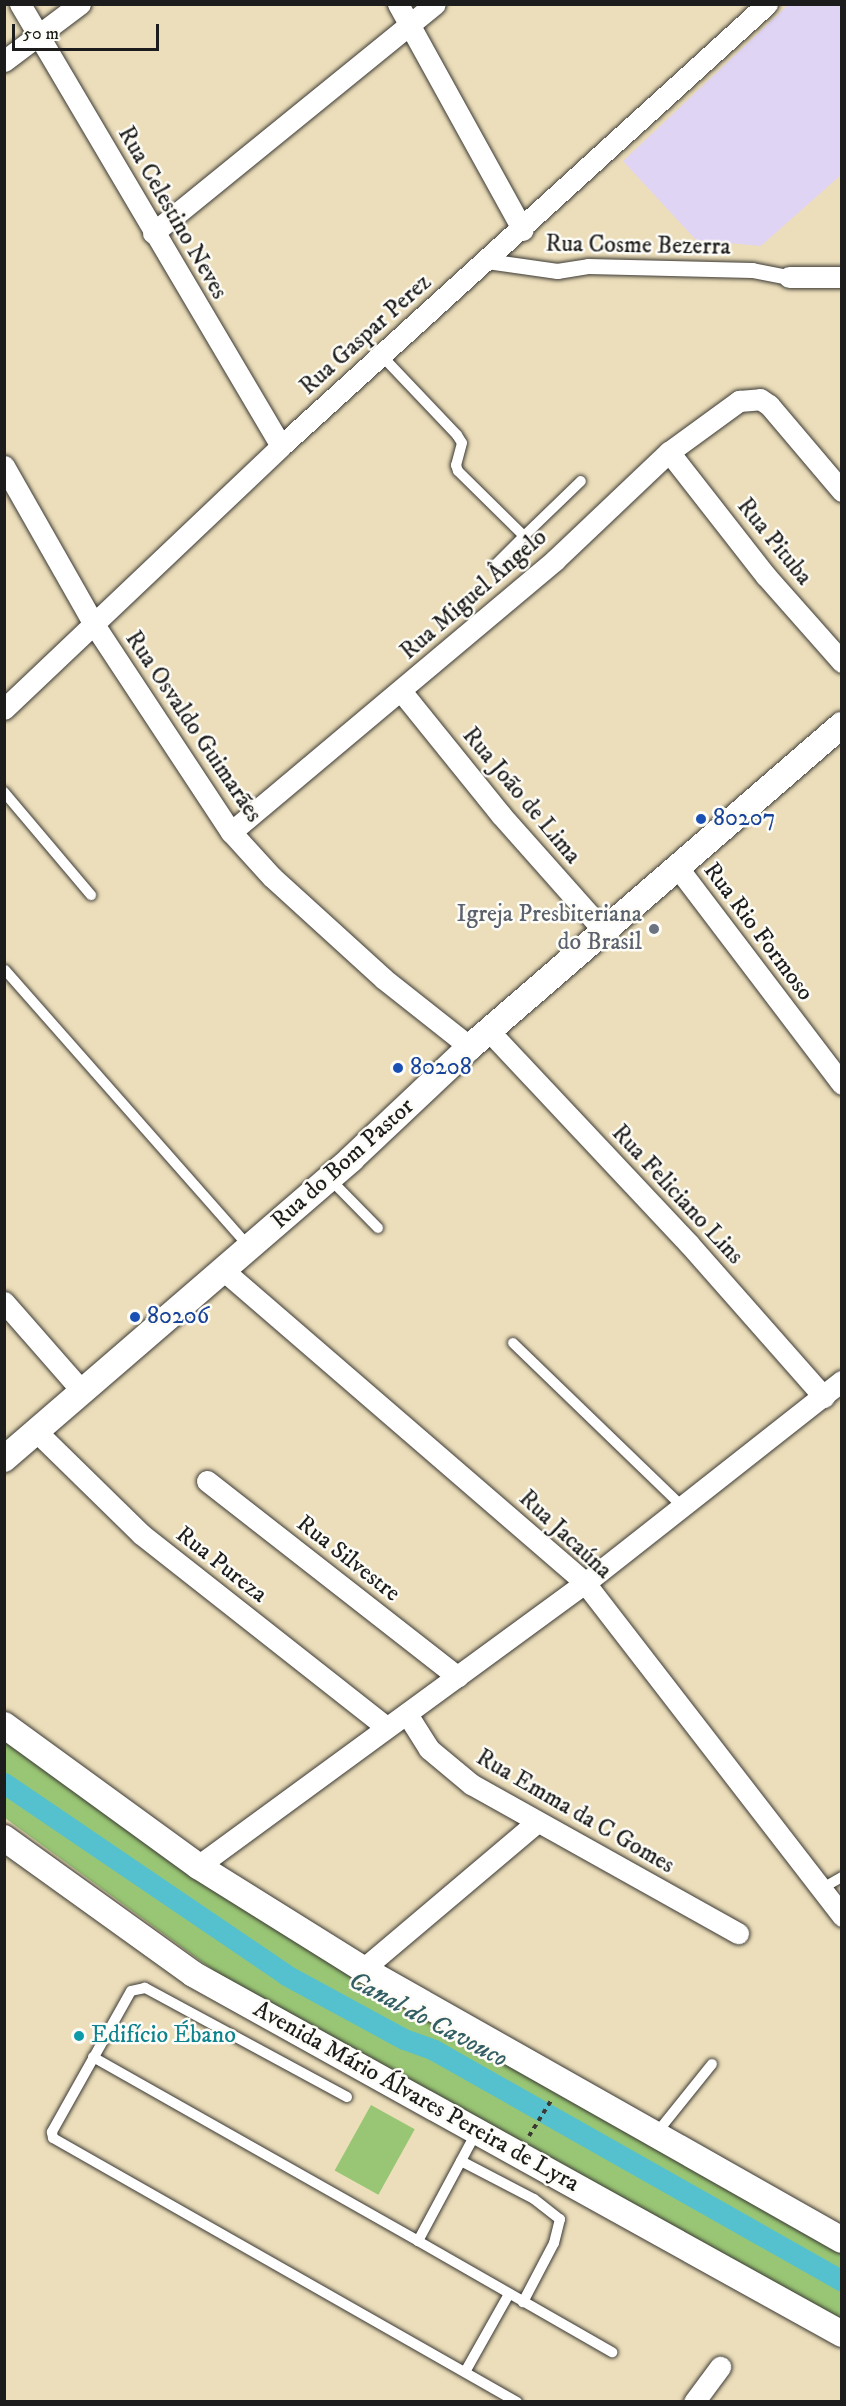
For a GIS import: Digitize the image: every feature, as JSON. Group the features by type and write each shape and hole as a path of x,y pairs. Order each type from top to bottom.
{"street":[{"name":"Rua Celestino Neves","path":"20,4 153,233 281,446"},
{"path":"4,61 80,4"},
{"path":"398,4 523,230"},
{"path":"153,233 435,4"},
{"name":"Rua Gaspar Perez","path":"4,709 95,626 281,446 523,230 767,4"},
{"name":"Rua Cosme Bezerra","path":"487,261 557,271 588,266 752,270 789,277"},
{"path":"789,277 842,277"},
{"name":"Rua Miguel Ângelo","path":"231,832 555,560 669,452 739,401 749,398 769,405 842,491"},
{"name":"Rua Pituba","path":"669,452 766,576 842,662"},
{"name":"Rua Osvaldo Guimarães","path":"4,466 95,626 231,832 272,877 376,971 480,1039"},
{"name":"Rua João de Lima","path":"401,691 501,815 605,932"},
{"name":"Rua do Bom Pastor","path":"4,1459 329,1178 480,1039 842,725"},
{"name":"Rua Rio Formoso","path":"678,868 842,1084"},
{"name":"Rua Feliciano Lins","path":"480,1039 689,1244 824,1397"},
{"name":"Rua Jacaúna","path":"223,1270 585,1584 842,1916"},
{"path":"4,1302 82,1391"},
{"path":"198,1866 385,1726 458,1677 585,1584 842,1382"},
{"name":"Rua Pureza","path":"36,1431 141,1534 385,1726"},
{"name":"Rua Silvestre","path":"207,1481 458,1677"},
{"name":"Rua Emma da C Gomes","path":"407,1713 429,1749 448,1767 536,1822 738,1933"},
{"path":"4,1725 198,1866 363,1969 842,2240"},
{"path":"363,1969 536,1822"},
{"name":"Avenida Mário Álvares Pereira de Lyra","path":"4,1838 194,1974 842,2334"},
{"path":"694,2402 720,2367"}],"lane":[{"path":"382,356 457,435 462,443 456,465 458,471 524,536"},
{"path":"495,565 581,481"},
{"path":"4,792 91,895"},
{"path":"5,970 249,1247"},
{"path":"329,1178 378,1228"},
{"path":"513,1343 683,1507"},
{"path":"821,1889 842,1877"},
{"path":"347,2097 145,1988 131,1991 52,2132 57,2142 517,2402"},
{"path":"93,2057 612,2352"},
{"path":"655,2135 712,2064"},
{"path":"418,2241 477,2130"},
{"path":"461,2161 534,2199 560,2218 554,2243 523,2302"},
{"path":"465,2372 509,2294"}],"path":[{"path":"537,2122 549,2102"}],"shaded area":[{"path":"788,5 841,5 841,175 761,246 696,240 623,161"}],"green space":[{"path":"5,1731 165,1847 841,2248 841,2326 220,1975 5,1818"},
{"path":"371,2105 415,2129 378,2195 335,2171"}],"waterway":[{"name":"Canal do Cavouco","path":"4,1783 286,1975 404,2039 434,2050 842,2281"}],"place":[{"name":"80207","path":"701,819"},
{"name":"Igreja Presbiteriana do Brasil","path":"654,929"},
{"name":"80208","path":"398,1068"},
{"name":"80206","path":"135,1317"},
{"name":"Edifício Ébano","path":"79,2036"}]}
